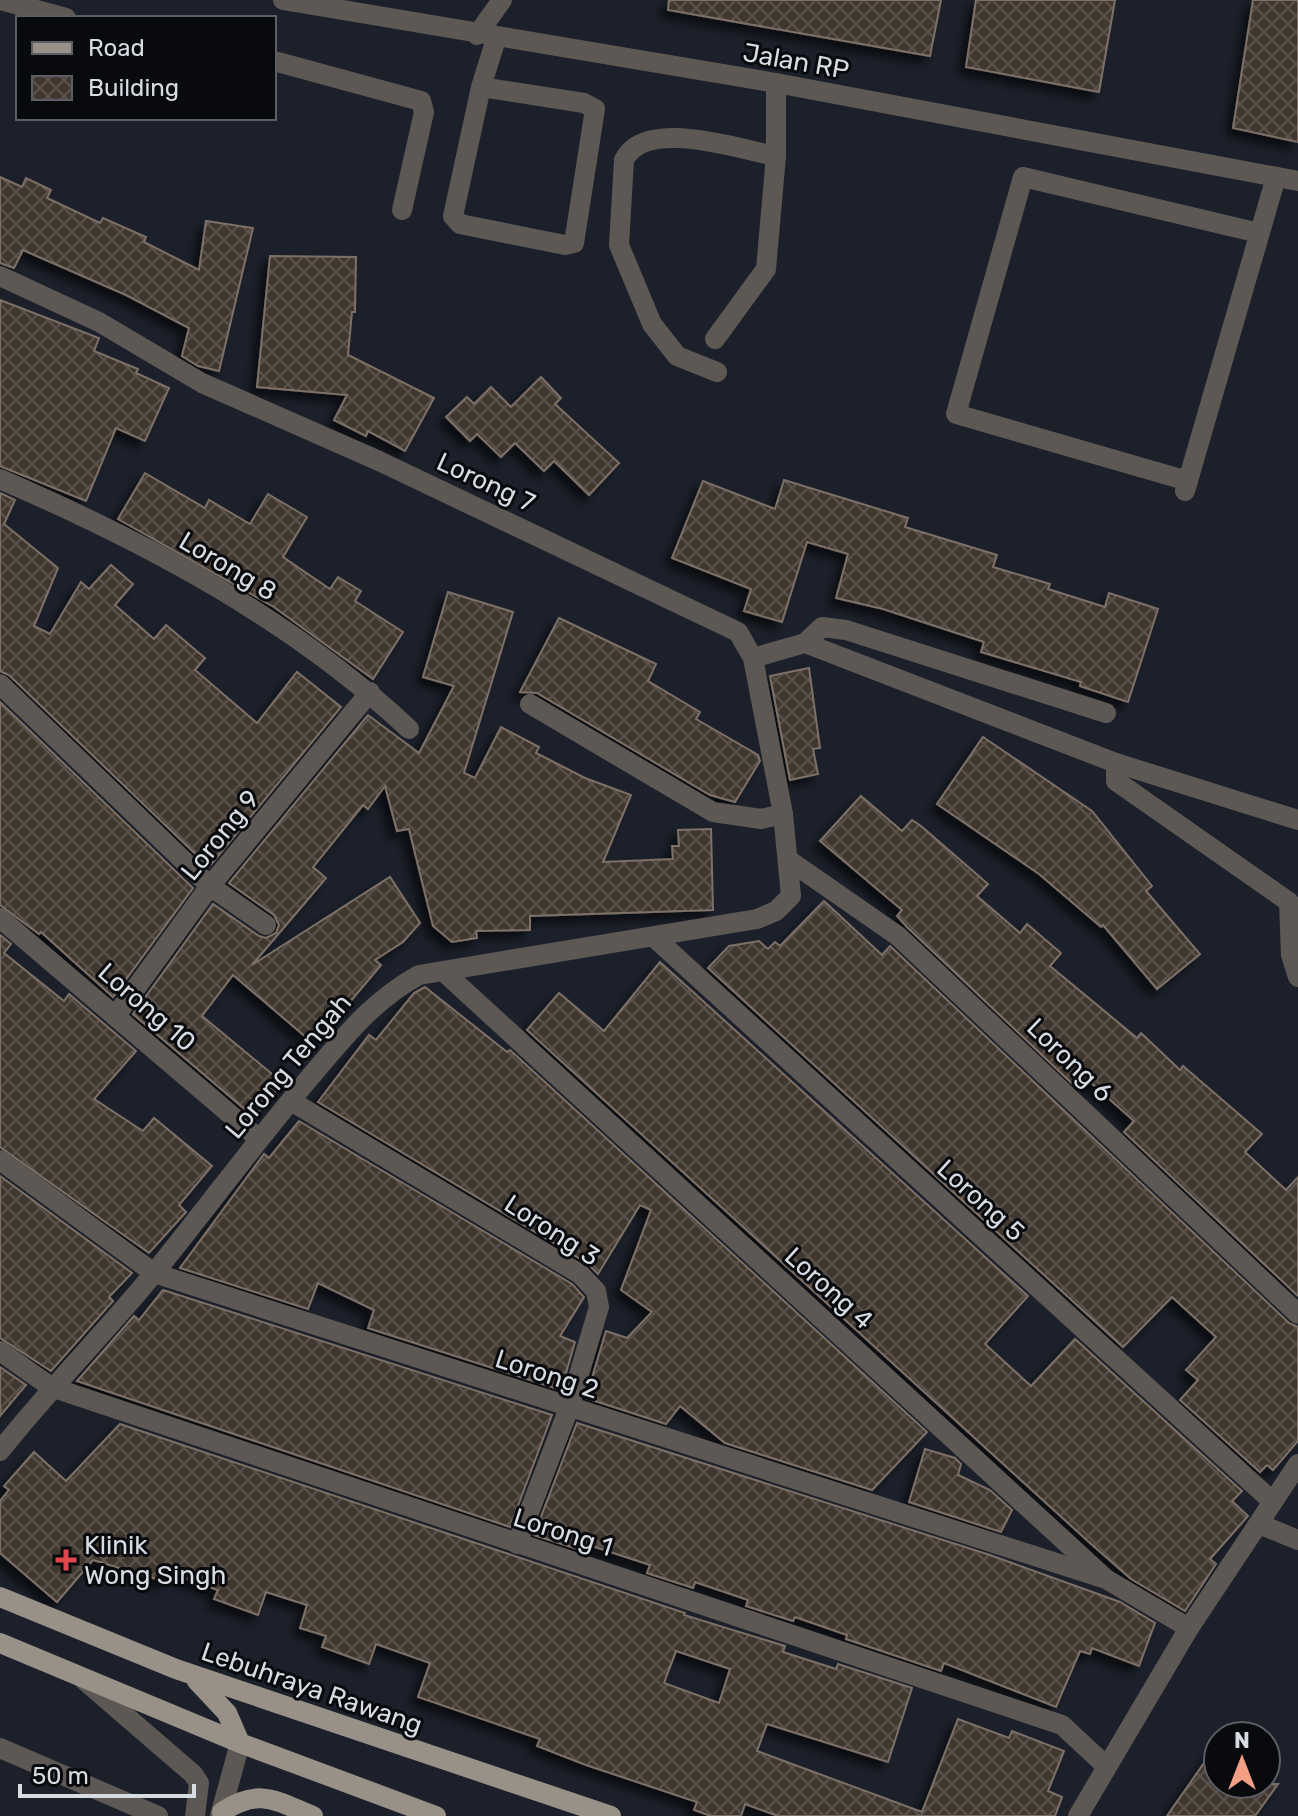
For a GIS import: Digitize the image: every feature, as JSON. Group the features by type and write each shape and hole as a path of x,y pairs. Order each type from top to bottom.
{"main road":[{"name":"Lebuhraya Rawang","path":"0,1597 176,1669 611,1816"},
{"path":"0,1643 240,1743 436,1816"},
{"path":"176,1669 218,1700 240,1743"},
{"path":"221,1814 244,1798 258,1796 313,1816"},
{"path":"554,1816 566,1807 583,1805"}],"street":[{"name":"Jalan RP","path":"283,0 486,37 776,83 1298,181"},
{"path":"481,87 584,103 595,109 597,119 574,243 565,245 460,224 453,216 481,87 486,37 502,0"},
{"path":"7,2 59,16"},
{"path":"276,62 421,101 424,112 402,210"},
{"path":"715,339 766,269 776,156 776,83"},
{"path":"717,372 677,356 652,324 619,245 624,160 630,148 648,138 702,142 776,156"},
{"path":"1259,233 1023,177 956,414 1186,486 1276,177"},
{"name":"Lorong 7","path":"0,276 99,322 202,383 379,461 738,632 753,658 790,861"},
{"name":"Lorong 8","path":"0,479 86,516 224,590 370,692 409,729"},
{"path":"753,658 805,643 822,627 846,630 1106,713"},
{"path":"805,643 1116,763 1298,820"},
{"path":"0,684 210,886 266,925"},
{"name":"Lorong 9","path":"117,1014 210,886 370,692"},
{"path":"530,704 713,812 761,819 783,814"},
{"path":"1116,763 1116,781 1289,902 1291,955 1298,977"},
{"name":"Lorong Tengah","path":"0,1451 51,1387 154,1273 258,1138 369,1008 419,975 757,919 776,911 791,896 790,861"},
{"name":"Lorong 6","path":"790,861 909,946 1298,1314"},
{"name":"Lorong 10","path":"0,918 117,1014 258,1138"},
{"name":"Lorong 5","path":"655,938 1272,1501"},
{"name":"Lorong 4","path":"444,972 1106,1579 1189,1628"},
{"name":"Lorong 3","path":"291,1101 589,1281 596,1291 599,1307 569,1408 517,1544"},
{"name":"Lorong 2","path":"0,1160 154,1273 1106,1579"},
{"name":"Lorong 1","path":"0,1351 51,1387 1062,1725 1105,1765"},
{"path":"1078,1816 1105,1765 1189,1628 1298,1464"},
{"path":"1259,1524 1298,1540"},
{"path":"78,1674 193,1774 199,1783 195,1816"},
{"path":"221,1814 240,1743"},
{"path":"0,1748 156,1816"}],"building":[{"path":"669,0 941,0 930,56 668,10"},
{"path":"976,0 1115,0 1099,92 966,67"},
{"path":"1253,0 1298,0 1298,142 1233,128"},
{"path":"0,177 22,187 26,178 51,190 47,198 100,223 103,218 146,237 144,242 199,270 206,221 253,228 219,371 198,366 182,356 189,328 126,295 23,250 14,268 0,263"},
{"path":"270,256 356,257 355,312 352,312 348,355 434,398 405,451 368,431 366,436 334,420 347,395 257,387"},
{"path":"0,300 99,338 94,351 138,369 136,373 169,388 145,441 116,428 86,501 0,466"},
{"path":"541,377 561,398 555,404 619,463 589,495 554,461 544,471 515,443 501,457 477,434 470,441 446,417 467,397 474,404 491,387 511,407"},
{"path":"145,473 205,508 209,500 250,524 268,494 307,517 283,557 330,589 338,577 361,591 355,601 403,632 373,679 274,607 118,519"},
{"path":"784,480 908,518 905,527 997,555 993,567 1050,584 1048,589 1105,607 1109,593 1158,609 1128,702 1080,686 1081,682 981,652 984,642 883,609 836,598 848,554 807,542 782,622 744,611 751,589 672,558 703,481 775,509"},
{"path":"0,493 15,500 4,524 58,568 34,626 50,634 81,582 89,589 111,565 133,584 115,605 154,639 166,625 205,658 195,670 257,723 297,672 341,707 209,867 9,675 0,671"},
{"path":"448,592 513,612 464,773 475,778 501,727 539,747 536,753 585,778 631,795 603,862 673,859 672,846 679,846 678,830 711,829 713,910 530,916 530,930 476,931 477,938 452,942 433,926 409,829 397,831 385,786 368,809 363,805 313,867 326,878 252,965 390,877 420,923 403,942 375,960 381,965 349,1003 342,997 307,1038 233,975 202,1016 283,1083 254,1117 133,1014 213,904 259,936 266,938 276,933 279,925 274,915 229,883 368,715 419,753 454,686 423,677"},
{"path":"559,618 656,664 648,681 700,712 696,719 758,755 760,761 735,802 710,795 537,693 520,692"},
{"path":"809,668 820,748 813,749 818,774 790,780 770,676"},
{"path":"0,702 193,888 113,997 41,932 39,934 0,905"},
{"path":"983,737 1092,811 1152,886 1146,891 1200,954 1157,989 1103,925 1101,927 1039,874 937,804"},
{"path":"861,796 902,831 912,820 921,826 988,884 977,896 1020,933 1027,924 1061,953 1050,966 1137,1038 1141,1033 1180,1070 1183,1066 1262,1134 1245,1152 1286,1190 1298,1177 1298,1296 1124,1132 1134,1121 1089,1081 1080,1091 907,927 897,916 902,910 820,841"},
{"path":"824,901 882,955 890,946 1289,1323 1298,1327 1298,1441 1273,1470 1267,1465 1260,1472 1180,1400 1198,1380 1186,1370 1216,1337 1172,1297 1123,1347 708,968 729,946 759,941 768,949 775,942 780,946"},
{"path":"0,935 11,944 4,953 64,1001 69,994 136,1051 94,1099 143,1131 154,1118 212,1166 179,1205 186,1212 149,1253 0,1147"},
{"path":"660,962 1028,1296 985,1344 1031,1386 1075,1339 1242,1491 1232,1501 1248,1516 1210,1559 1216,1564 1185,1611 1131,1579 1090,1543 527,1030 559,993 604,1031"},
{"path":"425,987 507,1052 510,1050 927,1432 872,1490 725,1443 680,1406 666,1424 586,1398 606,1331 627,1338 652,1312 621,1290 651,1210 640,1205 598,1274 587,1263 318,1102 369,1035 376,1040 414,993"},
{"path":"299,1121 572,1284 584,1297 560,1336 575,1342 561,1390 368,1328 374,1310 318,1283 308,1309 180,1268 264,1154 269,1158"},
{"path":"0,1176 132,1273 109,1297 113,1301 51,1371 0,1338"},
{"path":"163,1290 552,1415 510,1527 77,1381 134,1316 139,1320"},
{"path":"0,1367 26,1385 0,1416"},
{"path":"577,1423 990,1555 1120,1602 1155,1623 1139,1666 1092,1648 1090,1654 1080,1651 1056,1707 944,1663 941,1671 846,1639 847,1635 795,1617 793,1621 746,1606 748,1600 695,1582 693,1588 647,1573 650,1565 592,1546 590,1553 534,1535"},
{"path":"120,1424 684,1615 785,1646 783,1652 836,1669 838,1664 912,1688 888,1762 767,1724 757,1751 922,1812 958,1719 1009,1738 1012,1731 1064,1751 1048,1791 1062,1797 1055,1816 778,1816 745,1804 741,1816 711,1816 694,1810 697,1802 586,1765 537,1746 540,1739 418,1697 430,1663 376,1644 369,1664 322,1647 326,1636 300,1628 307,1605 266,1592 258,1615 214,1599 218,1590 169,1573 166,1582 93,1560 57,1602 0,1553 0,1501 9,1490 4,1486 34,1452 66,1481","holes":["676,1651 730,1669 719,1703 664,1683"]},
{"path":"925,1449 955,1458 961,1464 958,1475 990,1490 1012,1510 1001,1532 909,1502"},
{"path":"1202,1766 1202,1800 1266,1800 1255,1816 1167,1816"}],"place":[{"name":"Klinik Wong Singh","path":"66,1560"}]}
